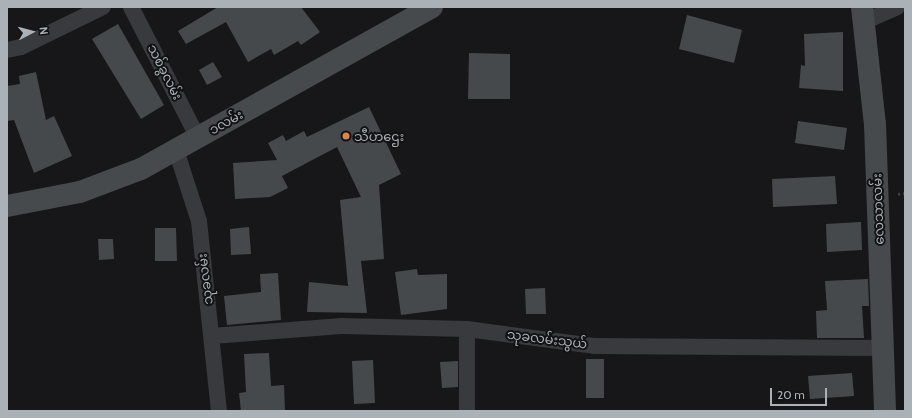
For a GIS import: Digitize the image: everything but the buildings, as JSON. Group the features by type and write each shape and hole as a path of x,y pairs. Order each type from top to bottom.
{"street":[{"path":"7,50 20,47 103,7"},
{"name":"သစ်ခွလမ်း","path":"131,7 198,138"},
{"name":"၁လမ်း","path":"7,206 80,192 141,169 432,7"},
{"path":"864,14 897,7"},
{"name":"လေသာလမ်း","path":"864,14 875,124 885,411"},
{"name":"သုခလမ်း","path":"176,150 199,221 219,411"},
{"name":"သုခလမ်းသွယ်","path":"212,336 342,326 467,329 594,346 882,348"},
{"path":"467,329 467,411"}],"place":[{"name":"သီဟဌေး","path":"346,136"}]}
